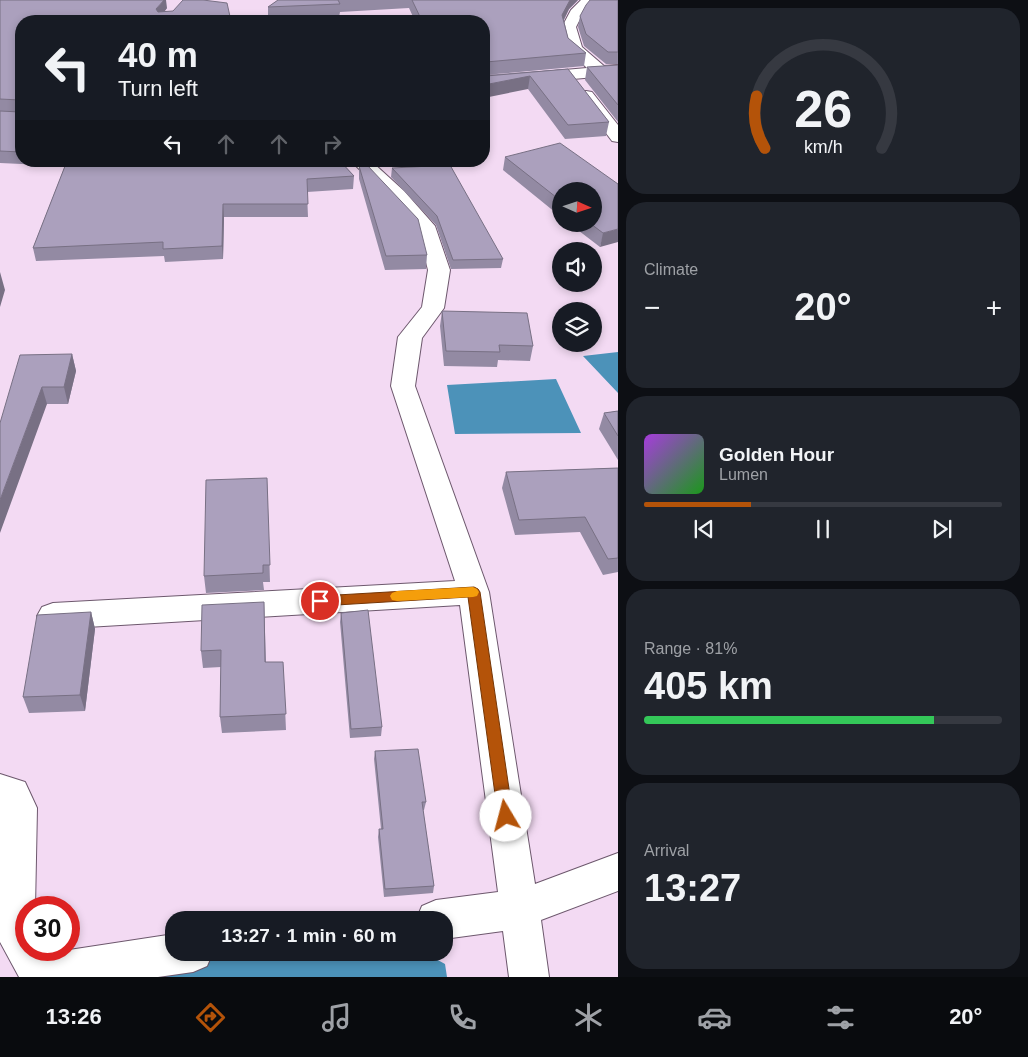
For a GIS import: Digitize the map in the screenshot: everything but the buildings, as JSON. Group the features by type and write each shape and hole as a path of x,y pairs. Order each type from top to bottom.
{"street":[{"path":"589,0 576,13 569,27 575,49 601,71"},
{"path":"490,81 618,70"},
{"path":"569,73 618,138"},
{"path":"367,167 397,195 428,230 439,270 433,308 410,337 403,386 474,592 529,977"},
{"path":"50,616 474,592"},
{"path":"0,791 12,794 19,808 15,910 18,937 39,973 165,956"},
{"path":"453,918 519,909 618,872"}],"water":[{"path":"618,352 618,393 583,356"},
{"path":"556,379 581,433 455,434 447,385"},
{"path":"206,961 440,961 445,964 447,977 161,977 182,967"}],"slow traffic":[{"path":"397,596 473,592"}],"route":[{"path":"320,601 474,592 506,816"}]}
